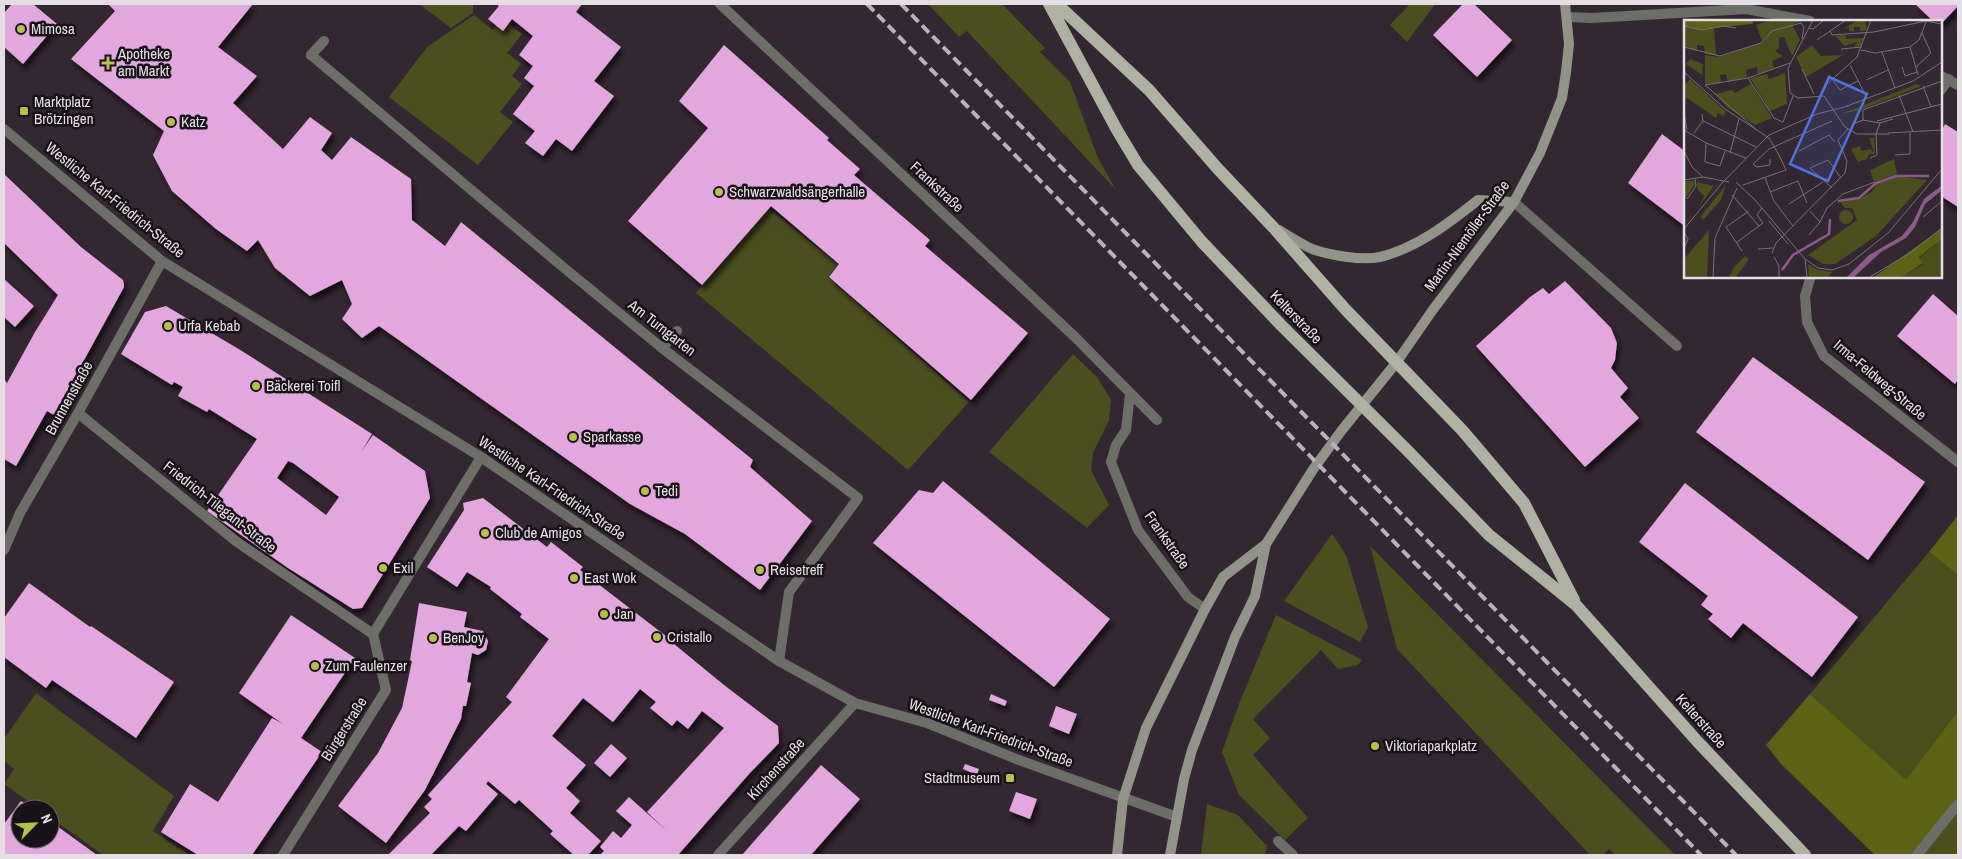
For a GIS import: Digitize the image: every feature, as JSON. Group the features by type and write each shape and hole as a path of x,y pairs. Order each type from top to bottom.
{"main road":[{"name":"Kelterstraße","path":"1049,4 1138,165 1202,242 1281,325 1489,535 1576,605 1697,741 1805,855"},
{"name":"Kelterstraße","path":"1057,4 1149,90 1346,310 1462,430 1524,503 1576,605"},
{"name":"Martin-Niemöller-Straße","path":"1362,406 1396,363 1432,311 1514,202 1540,154 1562,98 1568,44 1568,17 1565,4"},
{"path":"1272,226 1295,240 1338,256 1378,257 1408,247 1454,219 1478,200 1514,202"},
{"path":"1118,855 1123,799 1146,728 1205,609 1223,577 1266,544 1314,468 1347,422 1362,406"},
{"path":"1170,855 1192,750 1235,637 1255,596 1266,544"}],"street":[{"name":"Frankstraße","path":"720,4 1074,337 1157,420"},
{"path":"1568,17 1592,18 1746,9 1805,20"},
{"name":"Am Turngarten","path":"324,41 311,55 662,348 858,498 789,592 779,661"},
{"path":"1945,78 1958,84"},
{"name":"Westliche Karl-Friedrich-Straße","path":"4,129 162,261 481,457 779,661 856,703 928,723 1123,799 1177,817"},
{"path":"1514,202 1677,346"},
{"name":"Brunnenstraße","path":"4,550 20,512 78,413 162,261"},
{"name":"Irma-Feldweg-Straße","path":"1810,278 1805,296 1807,322 1824,356 1958,462"},
{"path":"662,348 677,331"},
{"name":"Frankstraße","path":"1130,394 1126,430 1116,445 1111,462 1138,530 1188,597 1205,609"},
{"name":"Friedrich-Tilegant-Straße","path":"78,413 237,542 374,634"},
{"path":"374,634 481,457"},
{"name":"Bürgerstraße","path":"283,855 386,690 374,634"},
{"name":"Kirchenstraße","path":"718,855 856,703"},
{"path":"1916,855 1958,804"},
{"path":"1278,841 1293,855"}],"green space":[{"path":"419,4 473,4 473,13 451,28"},
{"path":"928,4 1002,4 1045,48 1040,52 1070,82 1098,158 1116,190 967,31 959,37"},
{"path":"1410,4 1435,4 1407,42 1390,25"},
{"path":"474,15 493,30 502,18 522,34 507,53 521,64 512,76 522,84 500,112 513,122 478,165 389,97 427,47"},
{"path":"768,208 838,264 828,277 969,402 908,470 696,293"},
{"path":"1073,354 1097,377 1111,400 1109,420 1093,453 1091,470 1109,505 1087,528 989,452"},
{"path":"1958,515 1958,575 1929,552"},
{"path":"1332,534 1346,555 1368,627 1360,642 1284,601"},
{"path":"1370,546 1675,855 1615,855 1609,849 1603,855 1590,855 1397,649"},
{"path":"1929,552 1958,575 1958,711 1906,781 1810,694"},
{"path":"1276,615 1362,660 1358,665 1338,669 1321,650 1253,719 1270,738 1253,755 1308,818 1285,840 1239,795 1222,752 1239,704"},
{"path":"36,693 174,796 153,831 190,855 103,855 60,824 60,799 25,799 4,784 14,769 4,761 4,739"},
{"path":"1810,694 1906,780 1958,711 1958,804 1916,855 1875,855 1781,764 1766,745"},
{"path":"1207,804 1238,815 1267,846 1265,855 1201,855"},
{"path":"1958,804 1958,855 1917,855"}],"building":[{"path":"12,4 33,4 57,24 23,64 4,47 4,13"},
{"path":"108,4 253,4 218,47 257,76 233,103 283,149 310,117 332,133 321,150 332,160 351,137 411,179 412,220 445,246 461,222 753,460 750,467 812,521 760,590 685,534 630,504 379,326 362,338 342,319 352,304 342,280 310,296 275,268 258,240 247,251 216,229 172,191 153,155 164,131 71,59 115,11"},
{"path":"496,4 582,4 576,12 621,47 594,81 614,96 572,151 556,139 543,156 525,143 535,131 513,114 534,86 524,78 533,66 519,55 533,36 512,19 503,31 488,19 499,6"},
{"path":"1463,4 1474,4 1512,40 1477,77 1433,35"},
{"path":"1915,4 1958,4 1942,23 1942,20 1932,20"},
{"path":"724,45 829,138 827,140 860,169 854,175 930,240 925,246 1028,333 971,400 829,277 839,264 771,206 702,285 628,221 708,128 679,101"},
{"path":"1945,124 1958,132 1958,207 1942,197 1942,130"},
{"path":"1662,134 1684,150 1684,225 1628,183"},
{"path":"4,174 81,247 123,280 124,284 54,415 47,411 16,466 4,459 4,379 7,383 58,295 4,243"},
{"path":"4,279 34,306 15,327 4,317"},
{"path":"1565,281 1611,328 1617,343 1615,360 1611,368 1628,388 1620,397 1639,418 1585,467 1476,346 1530,297 1543,288 1549,294"},
{"path":"1933,294 1958,316 1958,379 1955,384 1897,336"},
{"path":"166,306 242,351 372,434 361,452 373,435 425,471 430,498 362,608 353,609 288,568 207,511 257,439 209,409 207,412 178,396 183,387 174,382 172,385 121,354 145,312","holes":["288,461 293,463 346,502 339,497 326,515 277,478"]},
{"path":"1753,357 1925,482 1868,560 1696,432"},
{"path":"943,481 1110,619 1054,687 873,543 919,490 933,493"},
{"path":"1685,483 1858,617 1812,677 1743,623 1731,638 1708,619 1713,614 1701,605 1708,596 1639,542"},
{"path":"483,498 547,547 551,542 583,567 580,570 778,726 779,743 749,774 678,855 600,855 604,851 600,847 613,831 621,838 632,825 616,811 629,797 668,832 647,812 724,728 702,711 688,729 677,720 672,726 650,708 656,702 640,689 613,722 583,698 552,736 586,765 566,788 580,801 570,813 601,841 588,855 574,855 550,834 553,831 519,800 515,804 488,781 486,784 498,794 466,831 459,826 431,855 388,855 430,813 424,807 432,799 428,795 512,702 506,697 549,639 520,617 522,614 490,589 491,587 467,572 457,587 427,567 464,510 463,503"},
{"path":"29,583 90,627 174,682 136,738 52,680 46,688 4,657 4,618"},
{"path":"419,603 467,612 464,627 483,631 488,641 486,650 478,655 472,653 467,682 471,683 466,706 463,706 461,719 425,790 386,843 338,806 378,753 402,708 412,661 410,660"},
{"path":"291,615 355,658 301,738 322,752 252,855 198,855 161,832 190,784 218,802 272,718 283,724 239,693"},
{"path":"991,694 1007,701 1005,706 989,700"},
{"path":"1056,706 1077,714 1069,734 1049,726"},
{"path":"611,744 627,758 610,777 594,763"},
{"path":"965,764 979,769 977,775 963,769"},
{"path":"821,765 860,799 811,855 742,855"},
{"path":"1016,792 1037,799 1030,819 1009,811"},
{"path":"10,816 10,849 60,849 60,828 97,855 4,855 4,824"}],"railway":[{"path":"867,4 1701,855"},
{"path":"901,4 1736,855"}],"place":[{"name":"Mimosa","path":"21,29"},
{"name":"Apotheke am Markt","path":"108,63"},
{"name":"Marktplatz Brötzingen","path":"24,111"},
{"name":"Katz","path":"171,122"},
{"name":"Schwarzwaldsängerhalle","path":"719,192"},
{"name":"Urfa Kebab","path":"168,326"},
{"name":"Bäckerei Toifl","path":"256,386"},
{"name":"Sparkasse","path":"573,437"},
{"name":"Tedi","path":"645,491"},
{"name":"Club de Amigos","path":"485,533"},
{"name":"Exil","path":"383,568"},
{"name":"Reisetreff","path":"760,570"},
{"name":"East Wok","path":"574,578"},
{"name":"Jan","path":"604,614"},
{"name":"Cristallo","path":"657,637"},
{"name":"BenJoy","path":"433,638"},
{"name":"Zum Faulenzer","path":"315,666"},
{"name":"Viktoriaparkplatz","path":"1375,746"},
{"name":"Stadtmuseum","path":"1010,778"}]}
